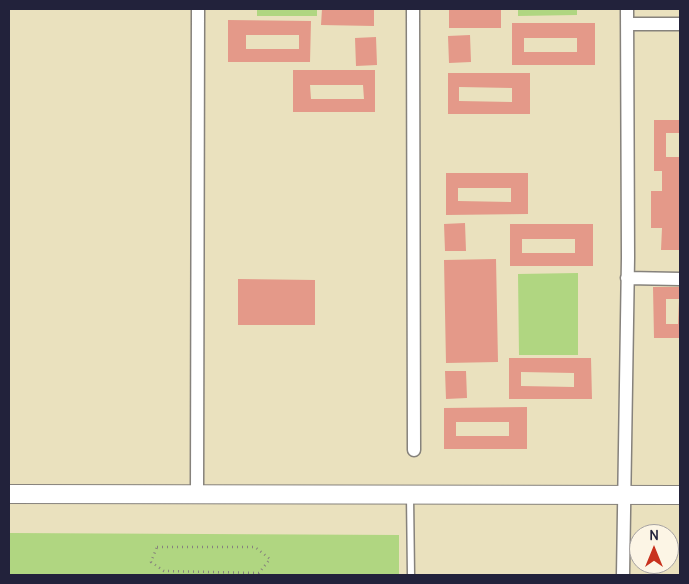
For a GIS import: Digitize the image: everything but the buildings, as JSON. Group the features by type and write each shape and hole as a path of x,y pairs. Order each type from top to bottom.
{"street":[{"path":"196,494 198,9"},
{"path":"413,9 414,450"},
{"path":"623,575 628,278 627,9"},
{"path":"628,24 680,24"},
{"path":"628,278 680,278"},
{"path":"9,494 680,495"}],"lane":[{"path":"410,495 411,575"}],"path":[{"path":"157,547 255,547 270,559 259,573 164,571 151,562 157,547"}],"green space":[{"path":"257,9 317,9 317,16 257,16"},
{"path":"518,9 577,9 577,15 518,16"},
{"path":"578,273 578,355 519,355 518,274"},
{"path":"9,533 399,535 399,575 9,575"}]}
